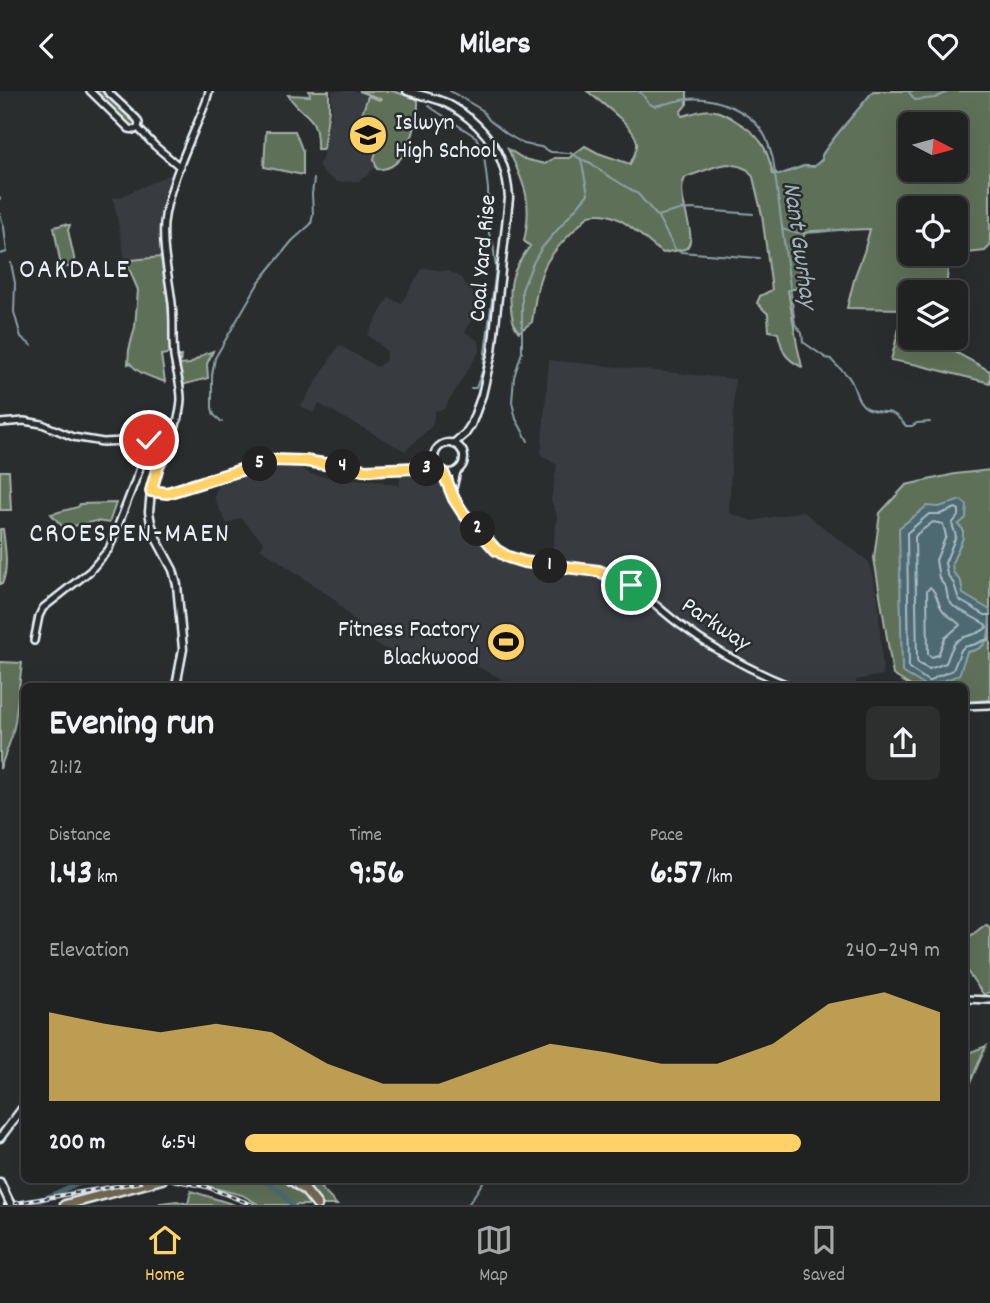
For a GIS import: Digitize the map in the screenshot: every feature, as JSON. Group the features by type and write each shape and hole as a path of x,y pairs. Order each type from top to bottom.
{"main road":[{"name":"Coal Yard Rise","path":"407,91 444,102 479,128 501,159 507,179 509,198 492,352 482,395 471,425 453,444"},
{"name":"Coal Yard Rise","path":"461,450 465,434"},
{"path":"177,683 183,649 177,585 173,570 151,523 151,491 167,493 273,460 305,461 365,470 417,468 452,473 460,468 464,460 461,450 453,444 439,447 434,454 441,471"},
{"path":"417,468 434,459"},
{"path":"0,1138 21,1110"},
{"path":"0,1182 10,1203"},
{"path":"65,1205 147,1183"},
{"path":"295,1183 317,1205"}],"street":[{"path":"90,91 129,129 138,128"},
{"path":"107,91 137,119 138,128 155,146 180,167"},
{"path":"151,491 158,466 178,418 181,401 174,356 164,238 166,209 209,91"},
{"path":"0,423 24,421 41,424 73,437 96,441 149,440 168,446"},
{"path":"34,641 43,608 90,571 109,549 139,471 140,440"},
{"name":"Parkway","path":"441,471 463,513 496,550 508,557 534,564 599,571 616,578 631,585 680,625 721,653 783,683"},
{"path":"452,493 457,471"},
{"path":"968,706 990,705"},
{"path":"968,999 990,1000"}],"shaded area":[{"name":"Islwyn High School","path":"332,91 353,91 385,100 379,169 377,167 371,170 359,181 338,182 324,174 318,165 322,159 332,106"},
{"path":"171,176 159,221 162,256 130,259 126,264 113,197 118,198"},
{"path":"425,268 447,270 460,277 476,297 478,308 465,332 479,341 480,350 444,409 435,411 432,426 405,451 319,404 313,413 301,406 339,345 377,367 385,361 387,352 367,335 389,297 401,304"},
{"path":"549,360 735,379 729,513 753,521 802,511 869,562 878,599 883,675 856,680 856,683 509,683 478,667 389,651 376,644 334,599 260,548 264,543 241,518 227,524 214,498 219,481 263,466 292,462 310,474 339,479 373,480 400,486 400,472 422,470 443,476 460,506 500,551 551,563 557,516 551,500 557,465 541,455"}],"green space":[{"path":"92,91 106,91 136,121 137,126 132,129"},
{"path":"309,91 329,91 323,149 317,149 315,128 309,117 288,95 310,96"},
{"path":"359,91 392,91 418,101 416,122 409,145 396,163 387,168 377,169 374,159 380,136 357,129 368,96 381,99"},
{"path":"587,91 687,91 687,104 681,111 682,116 711,110 731,118 757,137 765,149 773,174 775,175 775,172 779,175 804,166 814,166 822,160 822,155 873,91 990,91 990,246 985,251 968,253 968,196 898,196 898,266 948,266 947,280 898,280 898,309 847,308 870,229 812,231 804,234 799,288 788,290 802,367 788,358 778,333 769,331 768,314 757,303 760,296 772,290 762,215 753,177 748,170 739,166 717,166 686,177 682,194 690,236 685,249 663,253 620,220 600,214 589,215 547,262 539,284 532,322 519,332 513,321 512,282 518,264 530,246 524,241 528,215 526,194 508,149 524,159 545,164 554,158 569,158 585,146 630,164 637,148 635,137 624,122"},
{"path":"266,131 295,131 303,152 303,175 264,167"},
{"path":"70,225 68,230 76,267 61,267 54,227"},
{"path":"161,257 166,279 172,353 161,355 165,382 128,364 138,290 127,264 131,260"},
{"path":"898,333 898,350 952,350 990,371 990,383 918,365 891,360"},
{"path":"213,351 207,364 208,378 182,385 177,357 181,356 180,365 190,364"},
{"path":"990,470 990,700 968,702 968,683 906,683 893,675 874,558 880,513 906,485 955,474"},
{"path":"0,471 9,471 11,510 0,510"},
{"path":"116,503 109,523 96,521 65,528 51,514 78,507 80,504"},
{"path":"0,529 3,529 6,557 2,584 0,584"},
{"path":"0,662 22,663 15,722 0,769"},
{"path":"986,924 990,928 990,992 984,995 968,973 968,938"},
{"path":"986,1046 968,1088 968,1052"},
{"path":"194,1183 289,1183 314,1205 260,1205 242,1195"},
{"path":"301,1183 316,1183 337,1205 322,1205"},
{"path":"191,1191 235,1205 161,1205 160,1203 177,1201 188,1204"}],"water":[{"path":"961,500 967,505 966,518 958,525 963,529 963,538 952,563 953,572 961,582 963,594 990,610 989,633 980,648 967,652 959,675 938,683 921,683 902,672 899,528 927,506 939,507"}],"waterway":[{"path":"450,91 482,110 489,120 524,144 551,152 570,153 581,159 588,194 541,249 522,290 522,352 514,377 512,402 516,419 528,441"},
{"name":"Nant Gwrhay","path":"638,91 654,106 687,99 721,103 743,113 760,128 773,159 795,324 802,333 803,342 831,359 846,374 867,408 891,413 906,426 930,422"},
{"path":"775,172 779,175 804,166 814,167 873,91"},
{"path":"908,91 915,100 935,98 950,91"},
{"path":"429,106 476,137 484,155 489,234 493,243 496,269 483,369 476,388 471,388"},
{"path":"583,160 638,194 657,216 691,209 753,214"},
{"path":"222,422 214,415 212,408 215,358 259,282 292,241 311,224 314,179"},
{"path":"0,214 7,252 0,254"},
{"path":"658,217 675,249 680,252 759,258"},
{"path":"783,229 805,233 847,229"},
{"path":"11,263 15,283 14,312 21,337 32,346"},
{"path":"30,1205 78,1183"},
{"path":"268,1183 281,1192 292,1205"},
{"path":"468,1205 482,1183"}],"railway":[{"path":"5,1205 134,1183"},
{"path":"188,1183 207,1187 253,1205"}],"place":[{"name":"Islwyn High School","path":"368,135"},
{"name":"Fitness Factory Blackwood","path":"506,642"}],"district":[{"name":"OAKDALE","path":"75,267"},
{"name":"CROESPEN-MAEN","path":"130,531"}],"route":[{"path":"149,440 168,446 152,481 151,491 167,493 273,460 305,461 365,470 439,470 443,472 463,513 496,550 524,562 599,571 631,585"}]}
